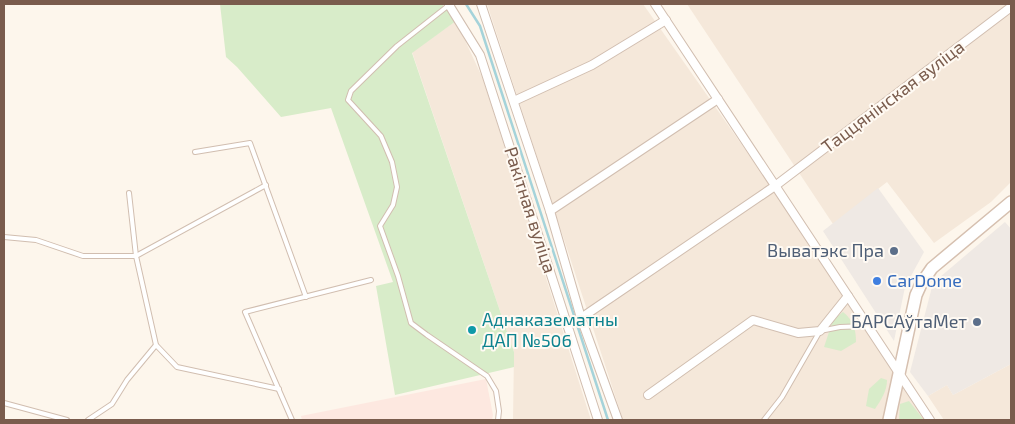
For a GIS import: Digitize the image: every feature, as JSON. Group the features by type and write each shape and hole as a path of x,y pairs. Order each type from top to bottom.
{"street":[{"name":"Ракітная вуліца","path":"450,4 480,55 598,420"},
{"name":"Ракітная вуліца","path":"481,4 550,211 581,318 618,420"},
{"path":"655,4 930,420"},
{"name":"Таццянінская вуліца","path":"581,318 775,186 1011,7"},
{"path":"514,101 592,65 666,20"},
{"path":"550,211 718,100"},
{"path":"889,420 916,295 921,284 932,268 1011,202"},
{"path":"648,395 753,320 798,333 820,331 848,296"}],"lane":[{"path":"450,4 397,46 351,91 348,100 381,136 392,162 397,187 393,205 380,226 412,322 427,335 487,376 496,392 498,420"},
{"path":"195,152 250,143 306,297"},
{"path":"4,238 36,240 83,256 136,256 266,185"},
{"path":"130,193 136,256 156,345 177,367 278,389"},
{"path":"292,420 245,312 371,280"},
{"path":"764,420 782,397 820,331 840,327 868,326"},
{"path":"88,420 112,404 126,380 156,345"},
{"path":"4,403 67,420"}],"shaded area":[{"path":"487,4 643,4 848,296 930,420 623,420"},
{"path":"687,4 1011,4 1011,182 991,202 934,243 887,182 833,224"},
{"path":"456,21 483,79 591,420 513,420 514,352 412,52"},
{"path":"878,188 924,252 905,287 894,341 823,231"},
{"path":"1005,222 1011,229 1011,364 953,395 947,385 928,396 910,372 933,283"},
{"path":"1011,364 1011,420 944,420 928,396 947,385 953,395"},
{"path":"486,379 493,415 492,420 302,420 301,416"}],"green space":[{"path":"220,4 442,4 456,21 412,53 514,352 514,367 395,395 376,286 393,282 331,108 281,117 226,57"},
{"path":"843,312 853,325 856,342 841,351 824,347 833,320"},
{"path":"881,378 887,380 881,399 875,409 866,406 869,389"},
{"path":"909,401 924,420 899,420 900,404"}],"waterway":[{"path":"466,4 480,26 608,420"}],"place":[{"name":"Выватэкс Пра","path":"894,251"},
{"name":"CarDome","path":"877,281"},
{"name":"БАРСАўтаМет","path":"977,322"},
{"name":"Аднаказематны ДАП №506","path":"472,330"}]}
